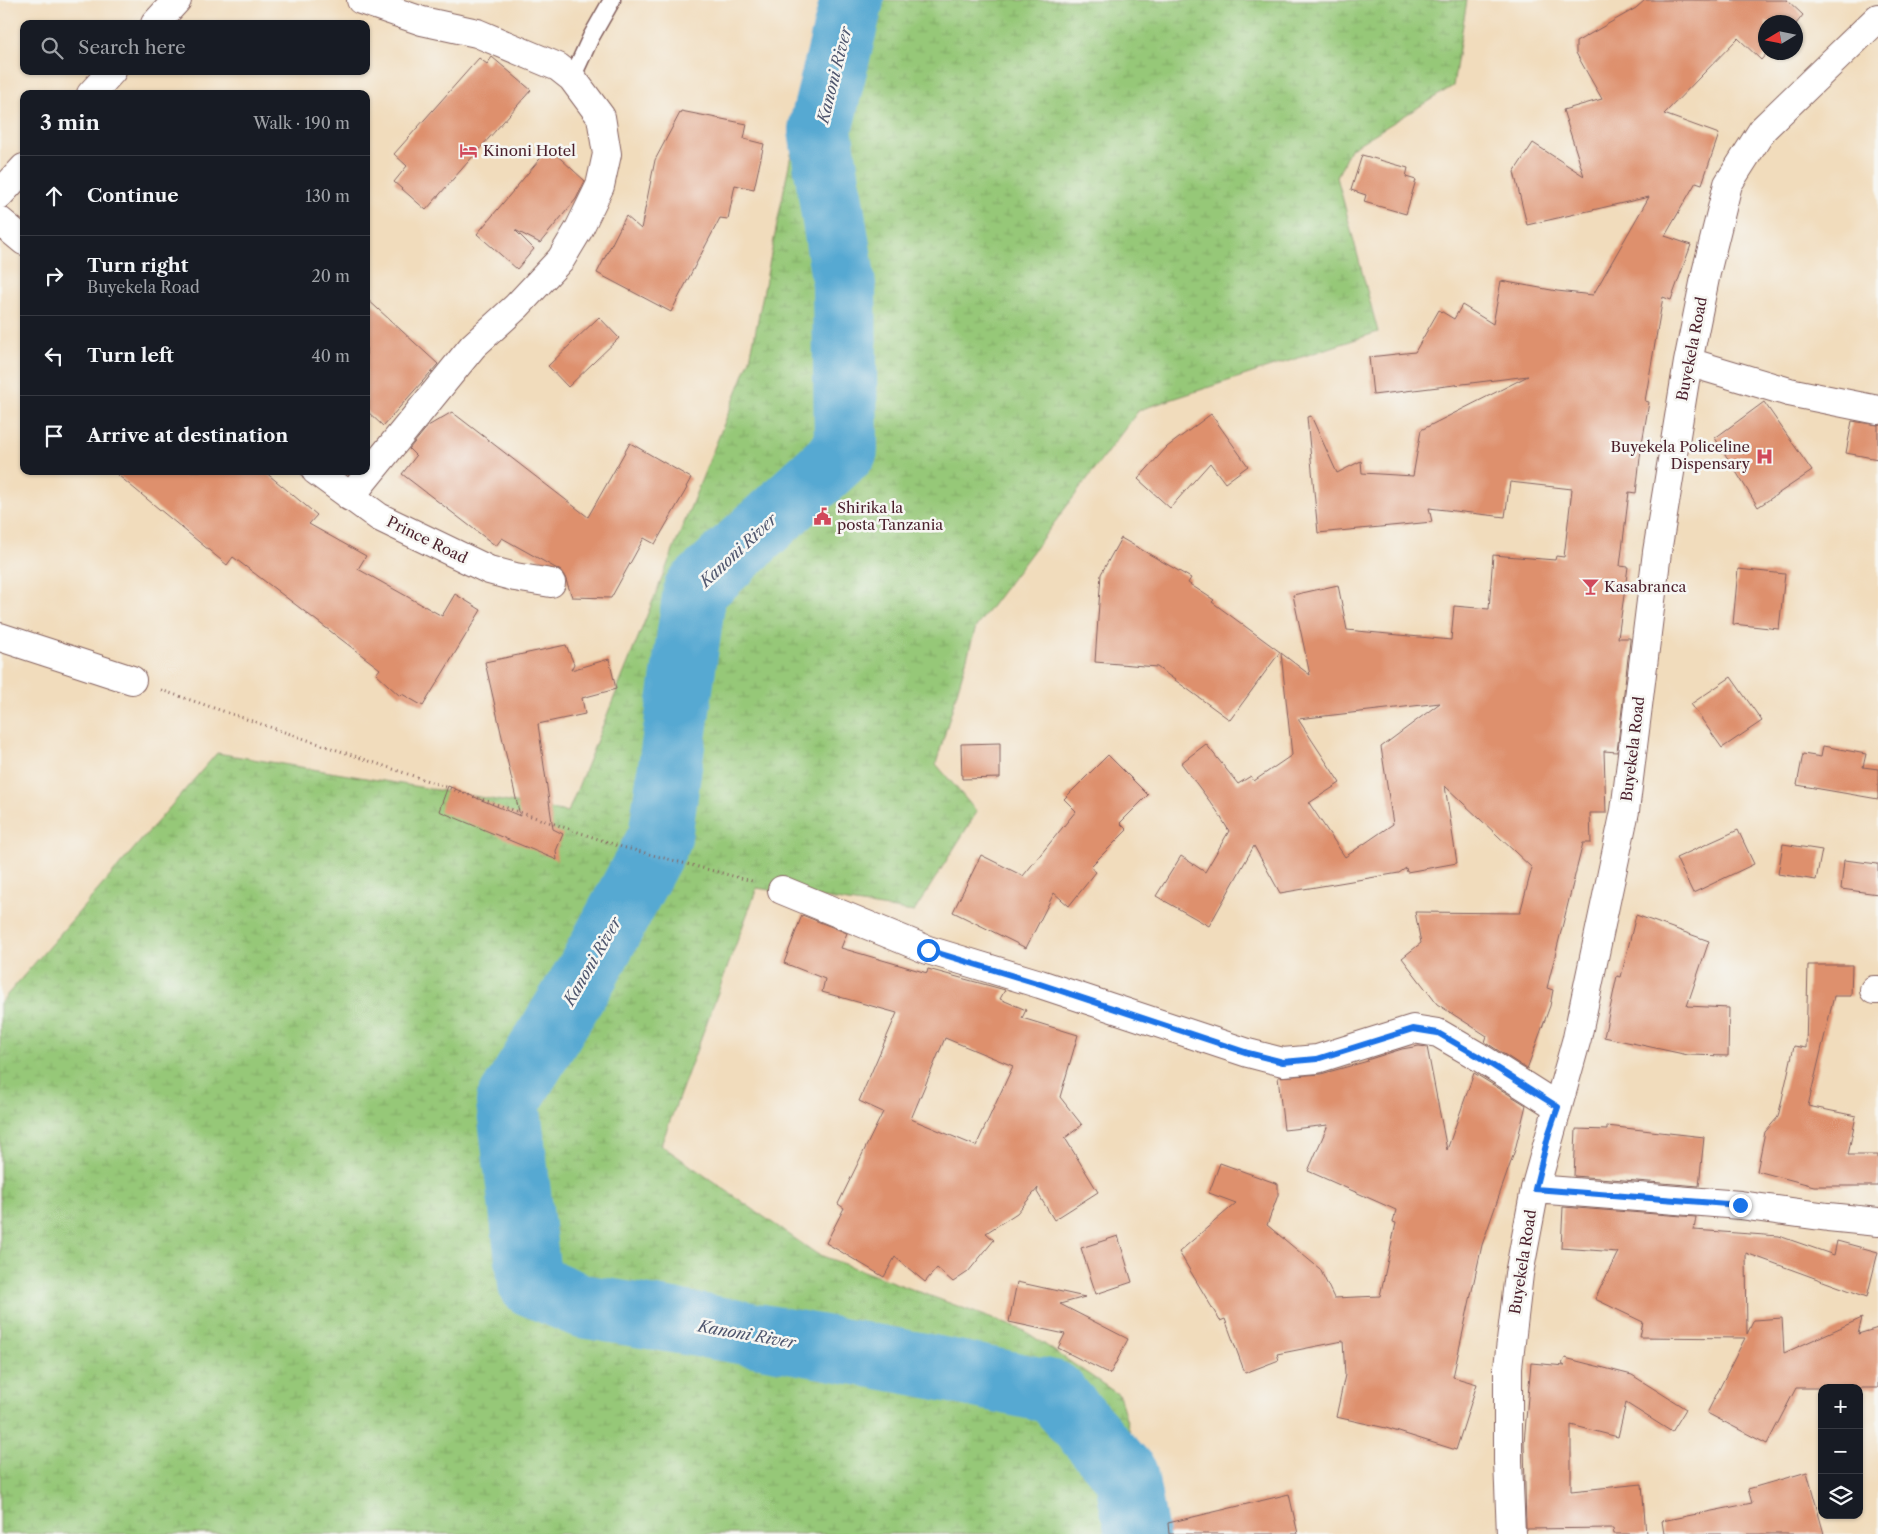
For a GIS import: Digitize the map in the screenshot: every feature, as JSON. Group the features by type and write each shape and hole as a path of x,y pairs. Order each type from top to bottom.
{"street":[{"path":"159,20 177,0"},
{"path":"361,0 422,21 477,33 558,67 572,78 601,117 607,154 600,186 579,229 561,258 517,306 473,346 370,472"},
{"name":"Buyekela Road","path":"1511,1534 1508,1460 1508,1367 1519,1274 1535,1189 1576,1038 1625,811 1657,552 1688,362 1706,273 1728,184 1763,129 1878,18"},
{"path":"95,90 109,75"},
{"path":"0,194 20,172"},
{"path":"0,221 20,238"},
{"path":"1688,362 1789,392 1878,410"},
{"name":"Prince Road","path":"321,475 379,517 489,570 514,577 551,583"},
{"path":"350,497 368,475"},
{"path":"0,637 132,680"},
{"path":"782,890 928,950 1040,984 1248,1053 1283,1062 1317,1059 1413,1029 1438,1033 1558,1107"},
{"path":"1535,1189 1740,1205 1878,1222"}],"lane":[{"path":"572,78 591,37 612,0"}],"path":[{"path":"132,680 622,847 782,890"}],"green space":[{"path":"822,0 1467,0 1453,86 1350,149 1337,177 1378,332 1139,410 976,627 936,764 977,812 914,912 757,888 661,1145 817,1254 1025,1331 1119,1395 1161,1534 0,1534 0,1003 217,753 568,812 750,359"}],"building":[{"path":"1645,0 1787,0 1803,15 1758,15 1758,57 1738,38 1664,114 1719,134 1702,184 1696,182 1665,236 1691,245 1671,300 1663,297 1645,401 1649,402 1636,493 1629,492 1620,566 1628,567 1618,638 1630,638 1630,641 1617,752 1604,751 1606,813 1590,813 1591,843 1583,843 1547,988 1553,990 1550,1006 1527,1069 1485,1042 1487,1036 1437,1004 1402,958 1421,943 1415,912 1520,913 1532,868 1445,786 1457,863 1407,872 1406,868 1399,873 1280,893 1254,846 1209,926 1156,896 1181,856 1205,872 1229,831 1217,811 1181,763 1206,744 1238,784 1251,776 1254,781 1292,755 1281,653 1310,675 1293,595 1338,585 1347,630 1451,640 1454,606 1489,609 1493,555 1555,560 1556,556 1564,557 1572,489 1510,482 1505,517 1429,508 1432,522 1318,533 1307,417 1311,416 1337,473 1361,461 1362,473 1413,476 1421,430 1528,376 1373,395 1369,357 1415,352 1439,310 1454,319 1462,305 1493,324 1501,281 1593,295 1649,197 1527,225 1514,172 1533,143 1584,176 1563,110 1602,99 1576,53 1576,42 1636,8","holes":["1440,703 1381,747 1393,824 1345,857 1309,803 1340,783 1298,719"]},
{"path":"492,57 531,90 426,210 394,182 407,166 394,154 479,58 487,64"},
{"path":"681,111 747,124 744,139 764,144 754,189 735,185 728,219 720,218 671,312 597,273 626,216 641,229 655,160"},
{"path":"549,148 585,181 576,199 540,243 515,230 534,249 517,269 477,234"},
{"path":"1362,155 1408,168 1406,177 1416,180 1406,214 1364,202 1366,195 1351,190"},
{"path":"370,302 438,364 383,426 370,414"},
{"path":"599,317 619,338 568,387 548,366"},
{"name":"Buyekela Policeline Dispensary","path":"1764,402 1812,471 1758,507 1715,438"},
{"path":"452,412 588,517 630,443 691,478 655,544 644,538 611,598 572,597 561,571 502,538 496,546 402,474 416,456 409,449 428,426"},
{"path":"1211,414 1248,466 1225,483 1210,463 1170,508 1138,479 1167,447"},
{"path":"1852,421 1878,425 1878,459 1846,453"},
{"path":"118,475 269,475 317,515 309,524 366,556 358,569 442,616 455,594 481,610 423,706 402,694 400,696 376,674 380,669 233,557 227,565"},
{"path":"1121,538 1191,578 1188,583 1214,600 1212,602 1280,652 1230,720 1157,667 1095,662 1101,574"},
{"path":"1738,569 1785,574 1779,629 1733,624"},
{"path":"566,645 574,664 571,670 609,659 616,689 582,698 585,714 538,724 553,829 563,834 556,851 557,860 439,811 448,786 520,816 485,662"},
{"path":"1731,677 1762,721 1722,748 1691,704"},
{"path":"1000,743 1000,778 962,779 961,744"},
{"path":"1823,746 1866,754 1863,767 1878,769 1878,799 1797,785 1803,754 1821,757"},
{"path":"1108,755 1148,795 1120,823 1127,830 1090,867 1096,872 1069,906 1054,893 1026,948 953,912 981,855 1023,876 1076,811 1064,799"},
{"path":"1738,830 1754,864 1693,893 1676,858"},
{"path":"1783,844 1822,850 1816,880 1778,874"},
{"path":"1844,860 1878,864 1878,894 1841,889"},
{"path":"802,915 847,933 841,948 927,973 928,969 1005,990 1000,999 1026,1010 1022,1018 1078,1035 1060,1097 1082,1125 1065,1138 1098,1192 1054,1220 1037,1192 1038,1188 1017,1213 986,1233 994,1240 968,1272 953,1282 937,1268 925,1282 895,1257 884,1277 826,1243 844,1208 838,1204 883,1112 859,1101 897,1013 822,992 825,979 784,963","holes":["945,1038 1013,1066 976,1146 911,1119"]},
{"path":"1636,915 1709,941 1687,1006 1729,1008 1728,1056 1688,1055 1604,1037 1617,976 1621,977"},
{"path":"1808,965 1852,965 1851,996 1834,996 1808,1106 1856,1116 1848,1155 1878,1155 1878,1186 1814,1186 1757,1171 1765,1132 1778,1117 1794,1046 1806,1048"},
{"path":"1419,1046 1427,1047 1447,1150 1474,1073 1526,1105 1515,1150 1482,1245 1453,1377 1477,1384 1456,1450 1386,1428 1336,1417 1345,1375 1343,1341 1277,1354 1279,1360 1245,1373 1225,1319 1220,1321 1179,1252 1236,1203 1209,1193 1220,1163 1278,1184 1278,1195 1267,1225 1320,1269 1334,1298 1380,1296 1396,1223 1393,1222 1396,1210 1308,1171 1328,1125 1284,1130 1278,1077 1321,1074 1402,1049"},
{"path":"1607,1126 1704,1137 1699,1186 1574,1176 1576,1129 1607,1130"},
{"path":"1563,1207 1696,1217 1694,1230 1779,1236 1834,1255 1837,1241 1878,1252 1867,1297 1746,1253 1747,1334 1754,1320 1782,1318 1784,1353 1862,1318 1858,1334 1878,1328 1878,1388 1863,1388 1863,1384 1818,1384 1818,1388 1796,1388 1767,1444 1707,1413 1745,1338 1640,1337 1643,1322 1595,1299 1618,1252 1561,1248"},
{"path":"1118,1236 1132,1282 1096,1294 1081,1248"},
{"path":"1017,1282 1085,1297 1060,1304 1128,1339 1110,1374 1058,1348 1065,1334 1009,1322"},
{"path":"1565,1358 1632,1375 1686,1409 1672,1432 1626,1403 1618,1437 1571,1425 1571,1491 1642,1484 1646,1534 1614,1534 1613,1528 1526,1529 1524,1442 1531,1363 1565,1366 1562,1364"},
{"path":"1807,1472 1818,1512 1818,1519 1820,1519 1824,1534 1664,1534 1662,1521 1752,1503 1748,1489"},
{"path":"1289,1494 1298,1534 1169,1534 1168,1523"}],"waterway":[{"name":"Kanoni River","path":"852,0 820,130 844,285 846,450 695,590 660,837 588,971 508,1102 530,1284 582,1306 918,1364 1053,1392 1126,1475 1137,1534"}],"place":[{"name":"Kinoni Hotel","path":"469,151"},
{"name":"Buyekela Policeline Dispensary","path":"1764,456"},
{"name":"Shirika la posta Tanzania","path":"823,517"},
{"name":"Kasabranca","path":"1590,587"}],"route":[{"path":"928,950 1040,984 1248,1053 1283,1062 1317,1059 1413,1029 1438,1033 1558,1107 1549,1133 1535,1189 1740,1205"}]}
